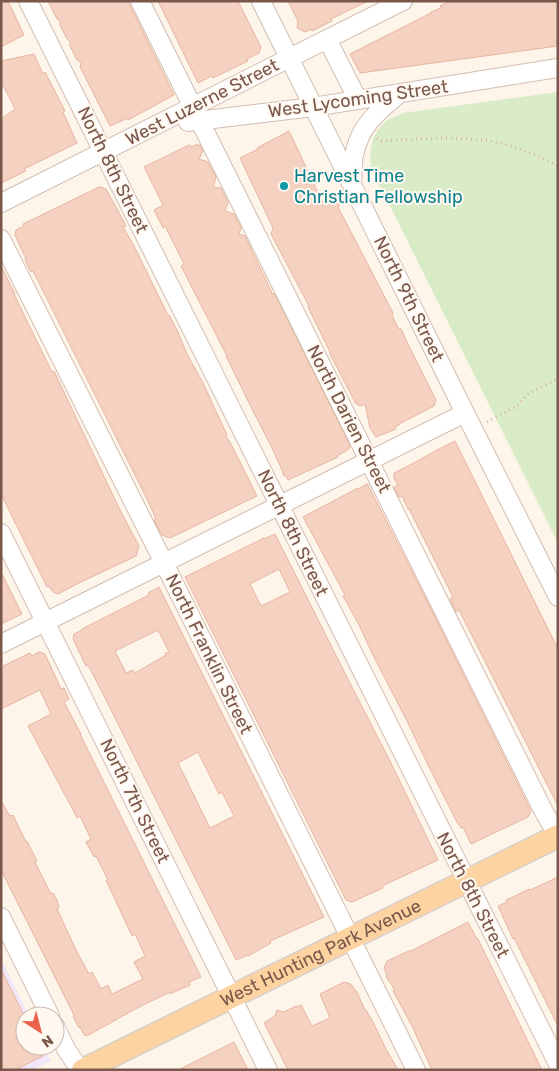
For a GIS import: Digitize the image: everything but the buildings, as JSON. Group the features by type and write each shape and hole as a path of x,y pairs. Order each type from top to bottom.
{"main road":[{"name":"West Hunting Park Avenue","path":"82,1070 558,836"}],"street":[{"name":"North 8th Street","path":"28,1 558,1064"},
{"name":"North Darien Street","path":"140,1 558,836"},
{"name":"North 9th Street","path":"261,1 558,597"},
{"name":"West Luzerne Street","path":"196,114 290,58 392,4"},
{"path":"327,40 358,100"},
{"name":"West Lycoming Street","path":"158,124 196,114 313,107 558,68"},
{"path":"352,183 355,152 362,131 375,114 400,93"},
{"name":"West Luzerne Street","path":"1,203 158,124"},
{"name":"North Franklin Street","path":"1,239 416,1070"},
{"path":"1,644 465,413"},
{"name":"North 7th Street","path":"1,533 268,1070"},
{"path":"1,917 45,1006"},
{"path":"65,1047 82,1070"}],"path":[{"path":"372,136 382,141 444,138 490,141 529,152 558,166"},
{"path":"487,422 517,406 529,394 558,378"}],"shaded area":[{"path":"1,959 24,1006 15,1006 15,1056 48,1056 51,1061 32,1070 1,1070"}],"green space":[{"path":"558,92 558,543 371,168 370,155 374,137 380,127 389,119 403,113"}],"place":[{"name":"Harvest Time Christian Fellowship","path":"284,186"}]}
